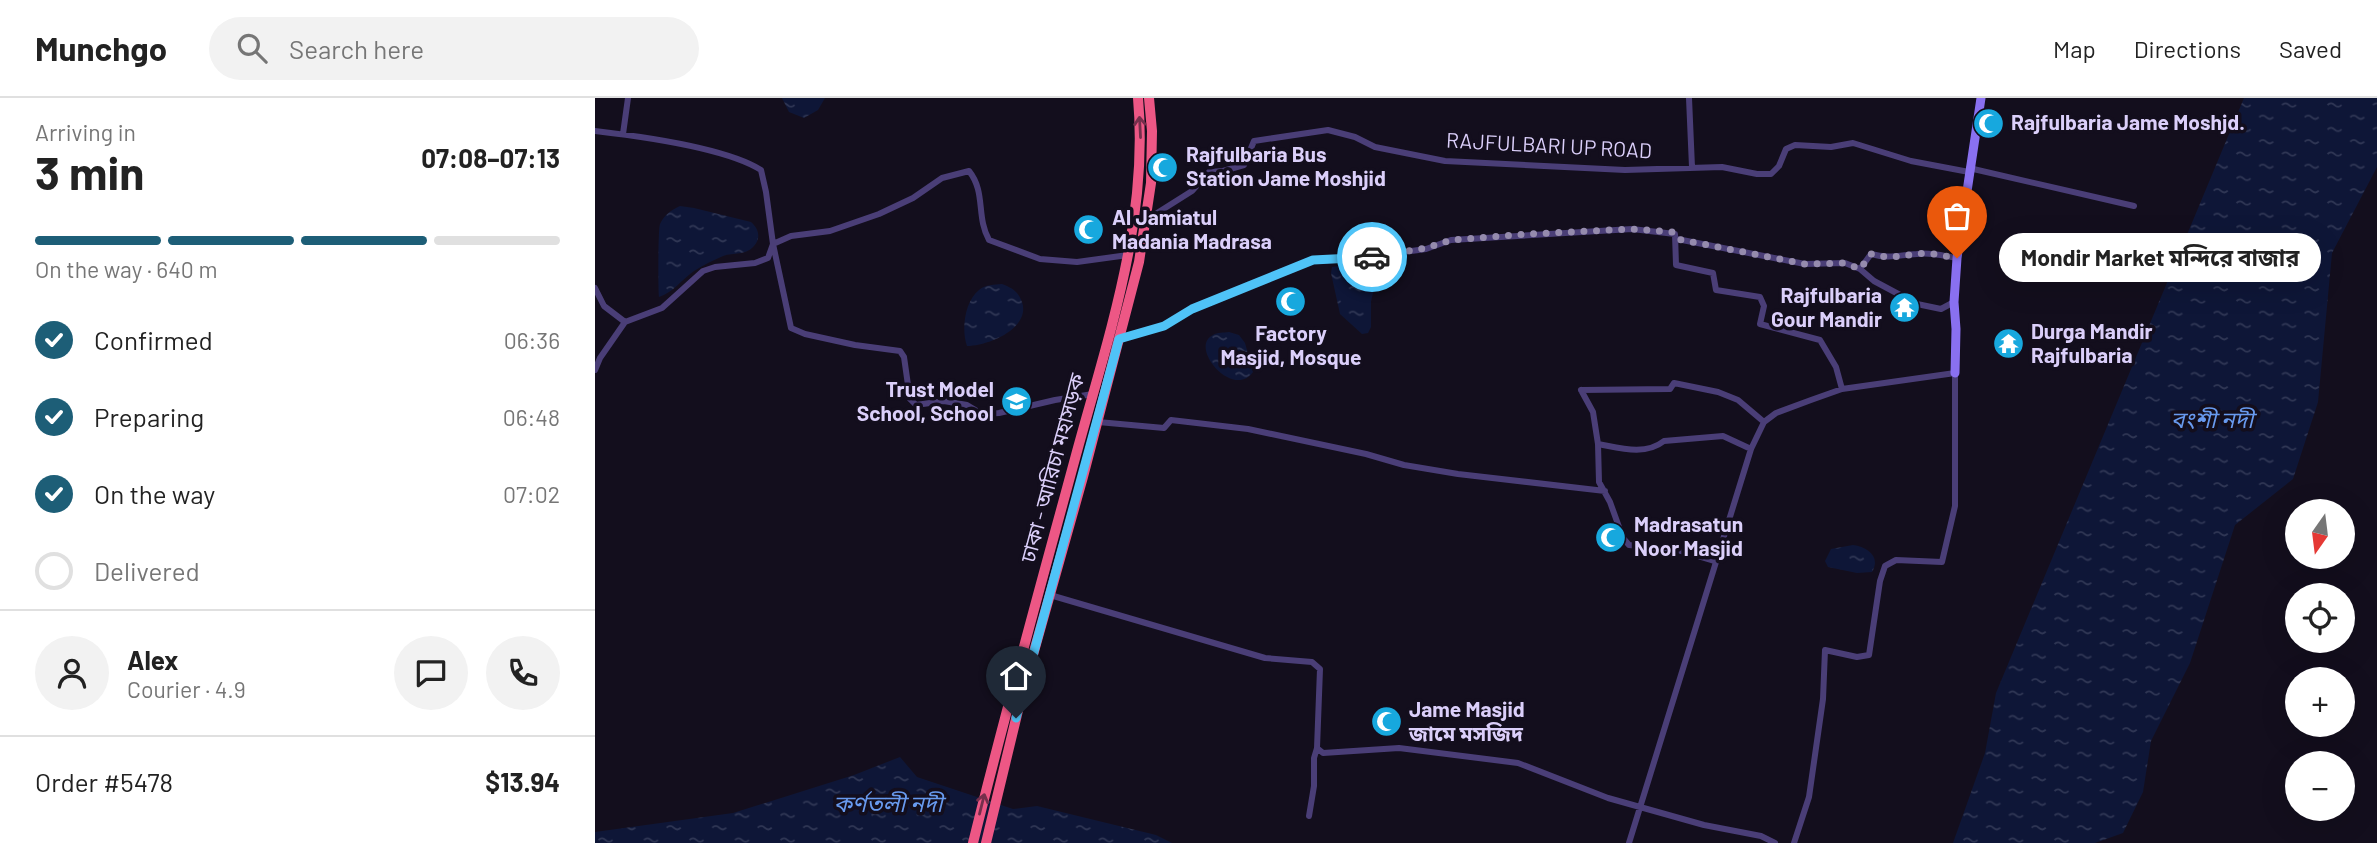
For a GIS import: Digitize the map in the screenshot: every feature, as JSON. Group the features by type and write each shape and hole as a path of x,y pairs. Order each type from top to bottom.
{"highway":[{"name":"ঢাকা - আরিচা মহাসড়ক","path":"973,843 998,765 1122,289 1139,189 1141,133 1138,98"},
{"path":"986,843 998,765 1050,595 1139,262 1151,183 1152,131 1149,98"}],"street":[{"path":"623,134 628,98"},
{"path":"1689,98 1692,167"},
{"path":"1794,843 1809,797 1823,699 1825,650 1857,657 1869,655 1880,581 1885,566 1896,560 1943,562 1955,506 1957,329 1954,302 1957,258 1981,98"},
{"name":"RAJFULBARI UP ROAD","path":"1146,220 1192,191 1209,172 1223,172 1244,165 1254,141 1328,130 1355,137 1375,147 1445,161 1625,170 1722,167 1771,174 1779,166 1786,149 1795,145 1832,147 1853,143 1911,161 1969,170"},
{"path":"595,131 623,134 746,161 761,170 791,328 805,334 855,345 900,351 904,357 910,399 916,405 944,401 967,405 982,414 999,413 1093,394"},
{"path":"1969,170 2134,206"},
{"path":"595,370 600,358 625,323 661,308 703,271 715,267 755,263 768,258 773,244 791,236 829,231 879,214 912,198 942,178 969,171 980,192 983,229 989,240 1039,259 1077,262 1128,255"},
{"path":"1119,339 1164,326 1192,309 1313,260 1374,256 1426,248 1451,240 1632,229 1672,232 1677,239 1676,265 1713,273 1716,290 1760,297 1764,306 1760,324 1820,340 1836,368 1842,389"},
{"path":"1677,239 1805,264 1845,263 1860,269 1874,281 1917,304 1941,309 1954,302"},
{"path":"1860,269 1871,254 1887,258 1934,254 1957,258"},
{"path":"595,288 604,306 625,323"},
{"path":"1629,843 1715,561 1751,449 1764,422 1776,413 1842,389 1955,373"},
{"path":"1715,561 1678,550 1629,545 1623,538 1599,482 1598,444 1593,412 1581,390 1670,389 1674,383 1718,392 1738,400 1764,422"},
{"path":"1098,422 1164,428 1171,420 1248,429 1366,454 1404,465 1605,491"},
{"path":"1598,444 1644,450 1657,447 1664,441 1723,436 1751,449"},
{"path":"1050,595 1265,658 1312,662 1319,669 1317,748 1309,816"},
{"path":"1317,748 1323,753 1399,748 1518,763 1640,807 1704,825 1762,836 1775,843"}],"water":[{"path":"782,98 825,98 818,110 804,118 789,112"},
{"name":"বংশী নদী","path":"2244,98 2377,98 2377,167 2332,253 2318,402 2293,479 2235,525 2190,663 2151,741 2143,792 2123,833 2095,843 1953,843 1985,753 1996,693"},
{"path":"680,206 751,222 756,228 758,240 747,251 723,256 701,267 659,297 660,224 668,213"},
{"path":"1366,262 1374,289 1371,327 1368,333 1362,334 1340,314 1331,273 1332,267"},
{"path":"1002,284 1014,290 1022,302 1020,320 1014,328 996,339 967,346 964,324 970,301 982,288"},
{"path":"1229,332 1239,335 1245,343 1253,372 1245,379 1235,380 1225,376 1209,359 1207,341 1213,335"},
{"path":"1853,545 1864,548 1874,557 1872,572 1857,573 1828,567 1825,561 1831,549"},
{"name":"কর্ণতলী নদী","path":"900,757 917,777 1013,809 1037,806 1156,835 1172,843 595,843 595,832 733,813 854,775"}],"way so far":[{"path":"1372,257 1426,248 1451,240 1632,229 1672,232 1677,239 1805,264 1845,263 1860,269 1871,254 1887,258 1934,254 1957,258"}],"place":[{"name":"Rajfulbaria Jame Moshjd.","path":"1988,123"},
{"name":"Rajfulbaria Bus Station Jame Moshjid","path":"1163,167"},
{"name":"Al Jamiatul Madania Madrasa","path":"1089,230"},
{"name":"Mondir Market মন্দিরে বাজার","path":"1957,258"},
{"name":"Factory Masjid, Mosque","path":"1291,302"},
{"name":"Rajfulbaria Gour Mandir","path":"1905,308"},
{"name":"Durga Mandir Rajfulbaria","path":"2008,344"},
{"name":"Trust Model School, School","path":"1017,402"},
{"name":"Madrasatun Noor Masjid","path":"1611,537"},
{"name":"Jame Masjid জামে মসজিদ","path":"1386,722"}],"route":[{"path":"1016,718 1119,339 1164,326 1192,309 1313,260 1372,257"}]}
